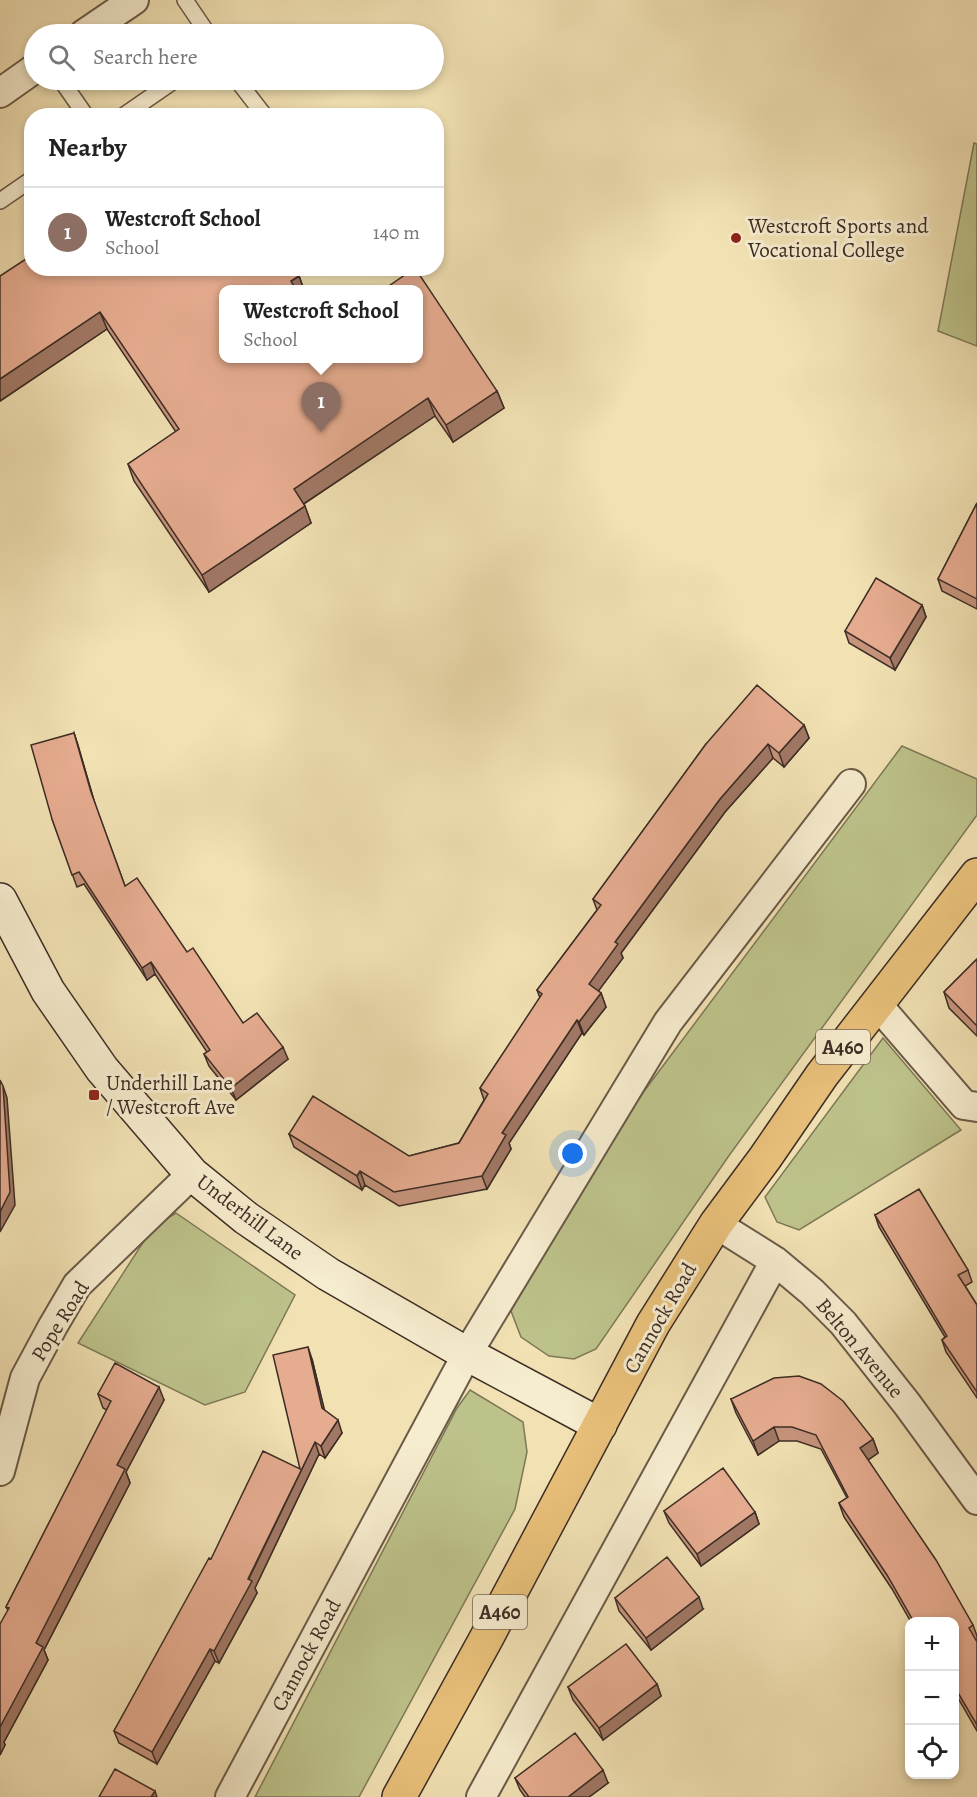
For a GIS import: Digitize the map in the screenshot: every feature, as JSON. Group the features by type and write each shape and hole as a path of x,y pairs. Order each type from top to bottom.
{"highway":[{"name":"Cannock Road","path":"399,1797 653,1324 716,1224 822,1075 977,876"}],"street":[{"path":"99,24 134,0"},
{"path":"0,93 24,76"},
{"name":"Cannock Road","path":"230,1797 467,1354 668,1022 851,784"},
{"name":"Underhill Lane","path":"0,900 48,991 102,1069 192,1174 246,1218 328,1274 467,1354 600,1425"},
{"path":"876,1003 964,1105 977,1107"},
{"name":"Pope Road","path":"0,1471 26,1378 77,1285 192,1174"},
{"name":"Belton Avenue","path":"716,1224 775,1261 812,1292 843,1323 907,1404 977,1500"},
{"path":"481,1797 775,1261"}],"lane":[{"path":"185,0 201,24"},
{"path":"68,90 80,108"},
{"path":"135,108 161,90"},
{"path":"245,90 259,108"},
{"path":"0,201 24,184"}],"green space":[{"path":"974,143 977,144 977,346 938,331"},
{"path":"902,746 977,779 977,815 728,1157 596,1349 574,1359 549,1356 521,1337 511,1311 550,1233 642,1094"},
{"path":"883,1038 961,1130 799,1230 777,1222 765,1197"},
{"path":"176,1213 295,1295 245,1392 205,1405 78,1343 153,1227"},
{"path":"470,1390 523,1422 527,1452 515,1509 359,1797 255,1797 457,1408"}],"building":[{"path":"24,260 24,276 299,276 291,281 293,285 219,285 219,363 423,363 423,285 390,285 403,276 420,276 497,391 446,425 428,398 294,489 305,506 202,575 128,464 179,429 100,312 0,379 0,276"},
{"path":"977,503 977,599 938,579"},
{"path":"876,578 922,605 890,658 845,631"},
{"path":"757,685 804,725 779,753 768,744 720,799 615,942 618,944 589,984 601,993 579,1022 577,1020 502,1133 506,1135 482,1176 394,1192 360,1171 357,1176 289,1134 313,1096 409,1156 459,1143 488,1094 480,1088 542,994 537,990 601,905 593,899 706,744"},
{"path":"74,733 91,792 125,886 137,878 187,952 193,948 243,1023 257,1013 283,1047 231,1088 204,1054 210,1050 151,962 142,968 79,872 72,875 52,819 31,745"},
{"path":"977,959 977,1026 944,992"},
{"path":"0,1080 3,1086 10,1192 0,1212"},
{"path":"919,1189 968,1270 958,1275 977,1305 977,1392 942,1340 947,1336 875,1215"},
{"path":"308,1347 322,1408 338,1420 321,1446 315,1442 248,1579 252,1581 214,1651 210,1649 152,1752 114,1731 209,1558 211,1559 263,1451 300,1469 273,1355"},
{"path":"115,1363 159,1387 117,1465 125,1469 36,1643 43,1647 0,1727 0,1624 9,1608 6,1607 111,1401 98,1394"},
{"path":"799,1376 821,1384 843,1401 873,1439 860,1448 936,1560 973,1625 969,1628 977,1642 977,1725 959,1694 959,1617 911,1617 887,1575 839,1503 848,1497 816,1435 792,1427 774,1427 753,1441 731,1399 774,1378"},
{"path":"723,1468 755,1512 697,1554 664,1511"},
{"path":"667,1557 699,1597 646,1638 615,1598"},
{"path":"626,1644 657,1684 599,1728 568,1687"},
{"path":"575,1733 603,1770 568,1797 529,1797 515,1778"},
{"path":"115,1769 155,1791 151,1797 99,1797"}],"place":[{"name":"Westcroft Sports and Vocational College","path":"736,238"},
{"name":"Westcroft School","path":"321,432"},
{"name":"Underhill Lane / Westcroft Ave","path":"94,1095"}]}
